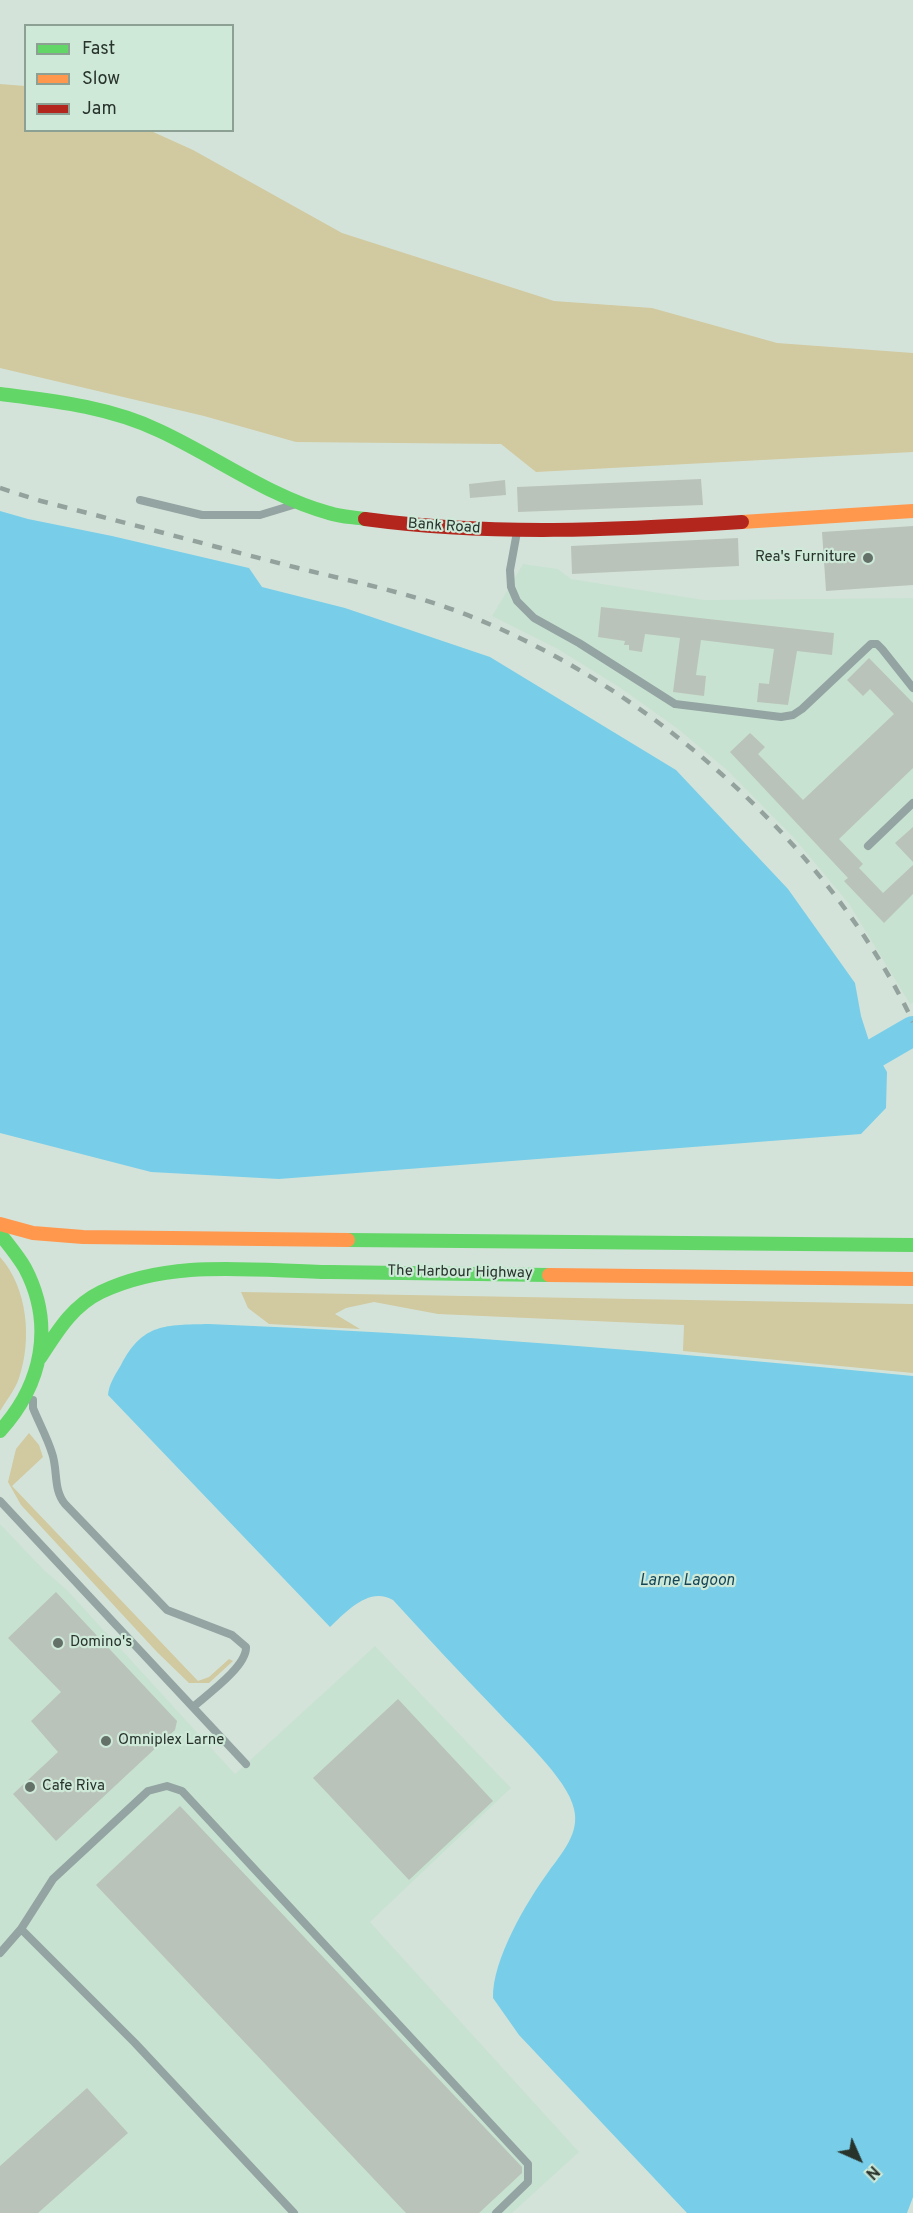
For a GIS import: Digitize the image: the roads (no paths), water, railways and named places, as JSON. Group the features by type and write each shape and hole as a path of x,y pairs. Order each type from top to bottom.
{"main road":[{"name":"Bank Road","path":"0,394 59,401 104,410 159,430 299,503 331,514 410,525 455,529 628,529 913,511"},
{"path":"0,1224 33,1233 83,1238 913,1245"},
{"path":"0,1234 26,1270 33,1289 38,1309 40,1358 34,1382 21,1407 1,1432"},
{"path":"873,1245 913,1255"},
{"name":"The Harbour Highway","path":"40,1358 63,1323 76,1309 101,1292 135,1280 184,1270 249,1268 327,1272 913,1279"}],"lane":[{"path":"140,500 202,515 260,515 299,503"},
{"path":"518,530 510,570 510,585 513,595 522,607 537,620 589,649 675,704 788,717 802,709 872,644 882,649 913,688"},
{"path":"868,846 913,803"},
{"path":"34,1382 33,1408 52,1450 56,1467 57,1490 62,1501 167,1610 232,1635 246,1647 245,1656 240,1664 193,1707"},
{"path":"0,1494 3,1503 246,1764"},
{"path":"0,1953 21,1929 53,1879 148,1791 167,1786 182,1791 528,2164 528,2182 496,2213"},
{"path":"21,1929 135,2043 294,2213"}],"water":[{"path":"0,511 249,568 262,587 345,608 490,657 676,770 788,889 855,983 861,1016 869,1041 887,1072 886,1108 861,1134 279,1179 151,1172 0,1133"},
{"name":"Larne Lagoon","path":"209,1324 561,1345 913,1376 913,2197 907,2213 687,2213 519,2035 493,1998 494,1983 504,1949 521,1914 569,1842 575,1818 570,1797 541,1757 393,1600 375,1596 367,1598 351,1608 330,1627 108,1395 113,1380 129,1351 147,1334 168,1326"}],"waterway":[{"path":"875,1053 913,1031"}],"railway":[{"path":"0,488 41,501 433,603 477,619 543,650 608,688 671,732 731,782 786,837 835,896 878,958 913,1022"}],"place":[{"name":"Rea's Furniture","path":"868,558"},
{"name":"Domino's","path":"58,1643"},
{"name":"Omniplex Larne","path":"106,1741"},
{"name":"Cafe Riva","path":"30,1787"}]}
